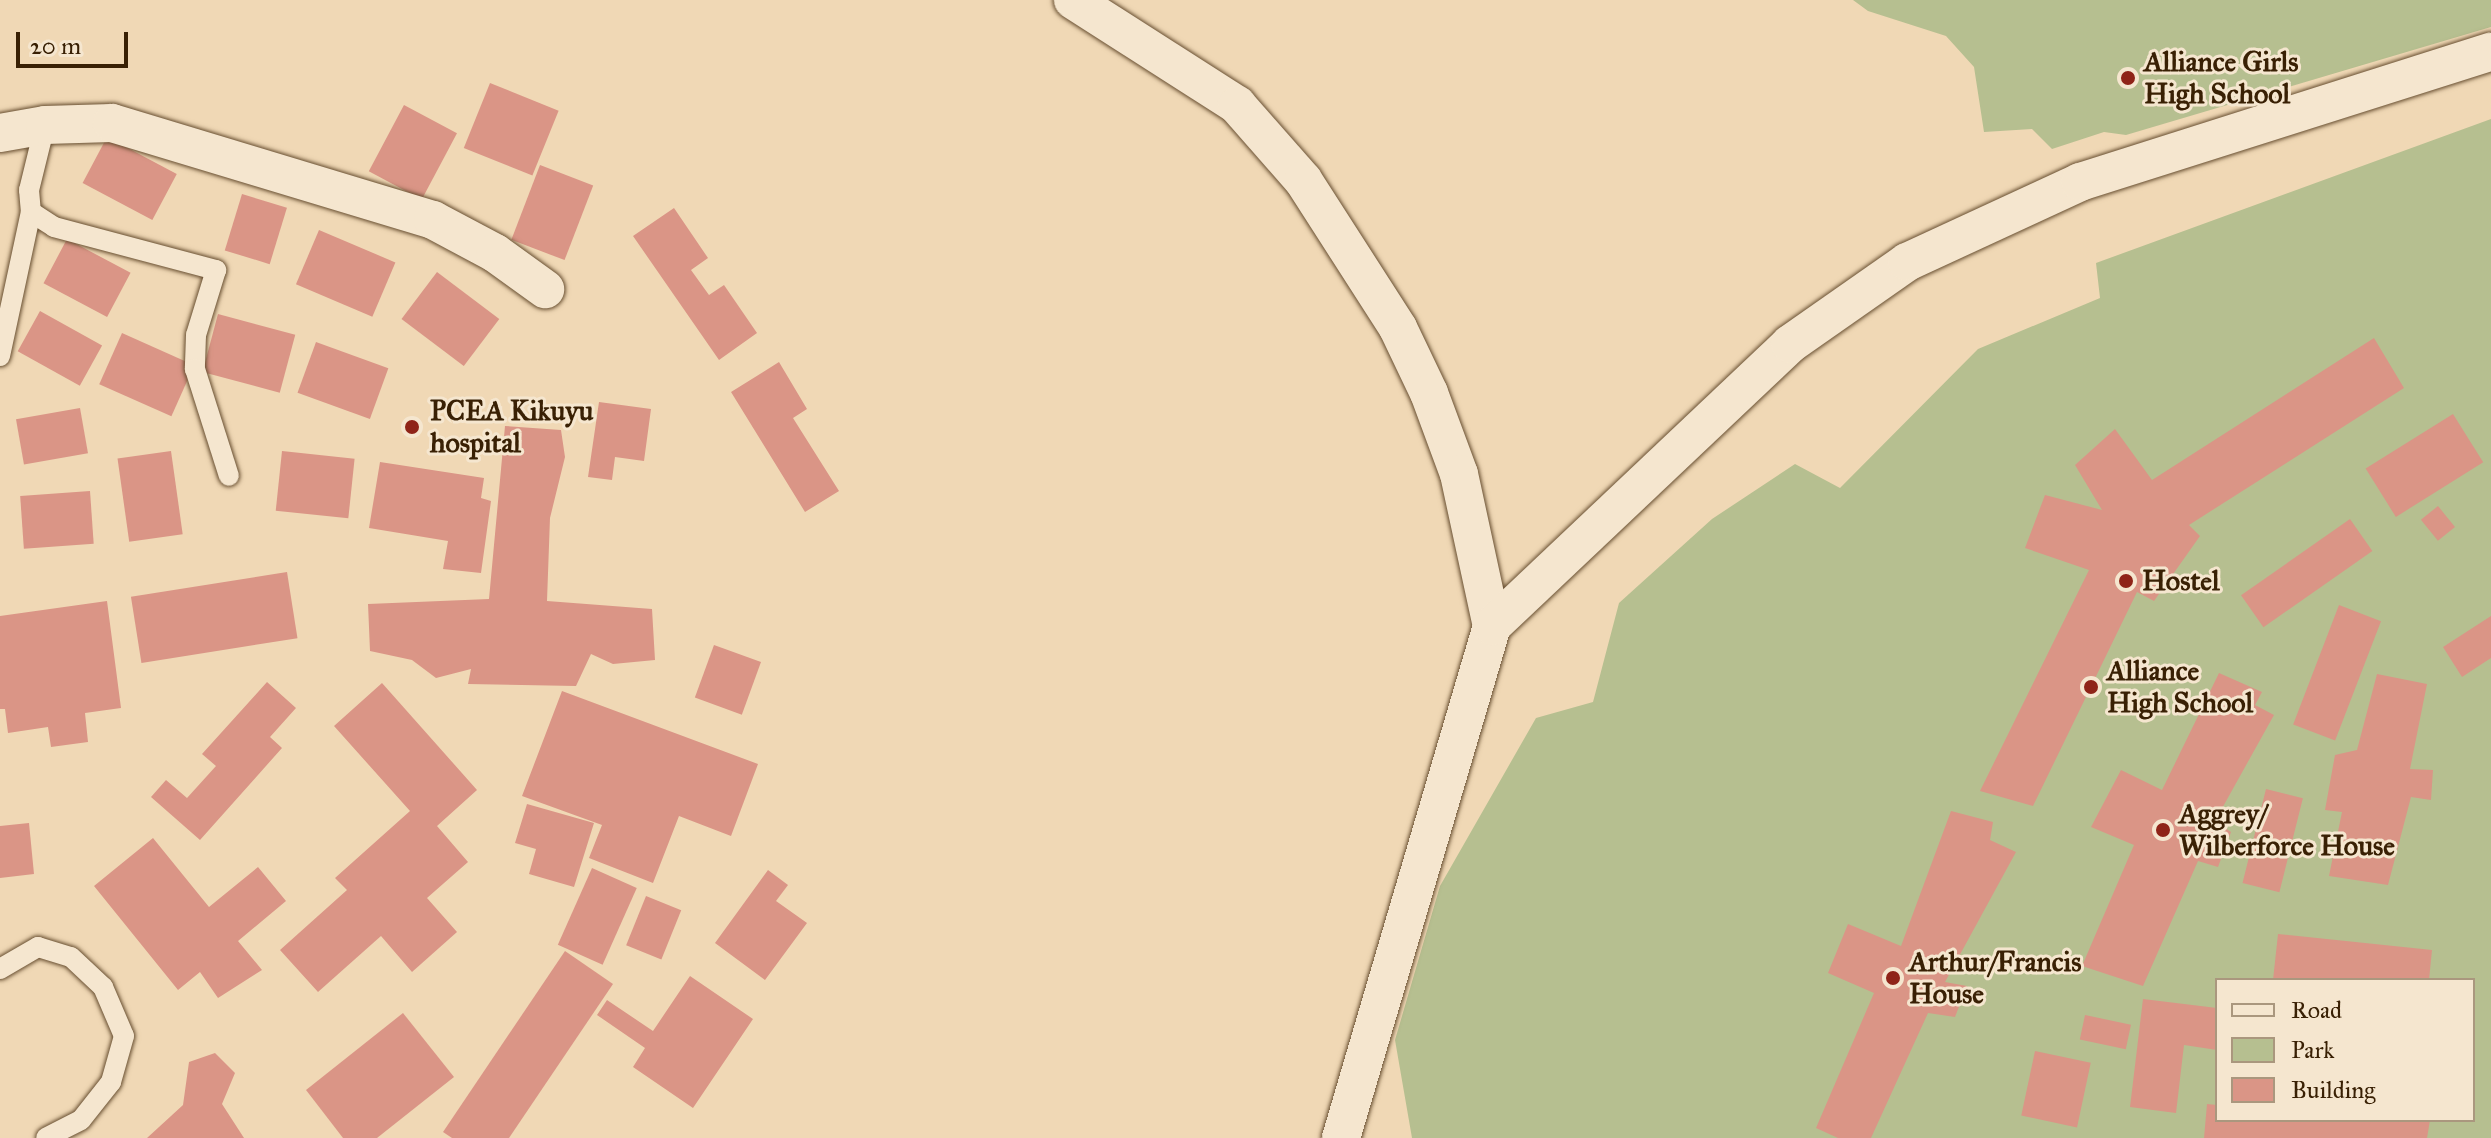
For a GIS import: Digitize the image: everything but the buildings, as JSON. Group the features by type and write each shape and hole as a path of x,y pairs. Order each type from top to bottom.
{"street":[{"path":"1073,0 1237,105 1303,180 1398,328 1429,393 1459,474 1492,626 1341,1138"},
{"path":"1492,626 1790,344 1907,262 2080,182 2491,52"},
{"path":"0,133 45,125 112,123 433,220 495,253 545,289"}],"lane":[{"path":"0,356 31,212 29,190 45,125"},
{"path":"31,212 54,227 216,270 196,335 195,369 229,476"},
{"path":"0,969 38,947 71,957 103,987 124,1036 111,1082 81,1120 46,1138"}],"green space":[{"name":"Alliance Girls High School","path":"1853,0 2491,0 2491,27 2126,135 2104,132 2052,149 2032,129 1984,132 1974,67 1946,36 1868,11"},
{"name":"Alliance High School","path":"2491,119 2491,1138 1412,1138 1395,1040 1440,886 1536,718 1593,702 1619,603 1712,519 1795,464 1840,488 1978,349 2100,298 2096,263"}],"place":[{"name":"Alliance Girls High School","path":"2128,78"},
{"name":"PCEA Kikuyu hospital","path":"412,427"},
{"name":"Hostel","path":"2126,581"},
{"name":"Alliance High School","path":"2091,687"},
{"name":"Aggrey/ Wilberforce House","path":"2163,830"},
{"name":"Arthur/Francis House","path":"1893,978"}]}
